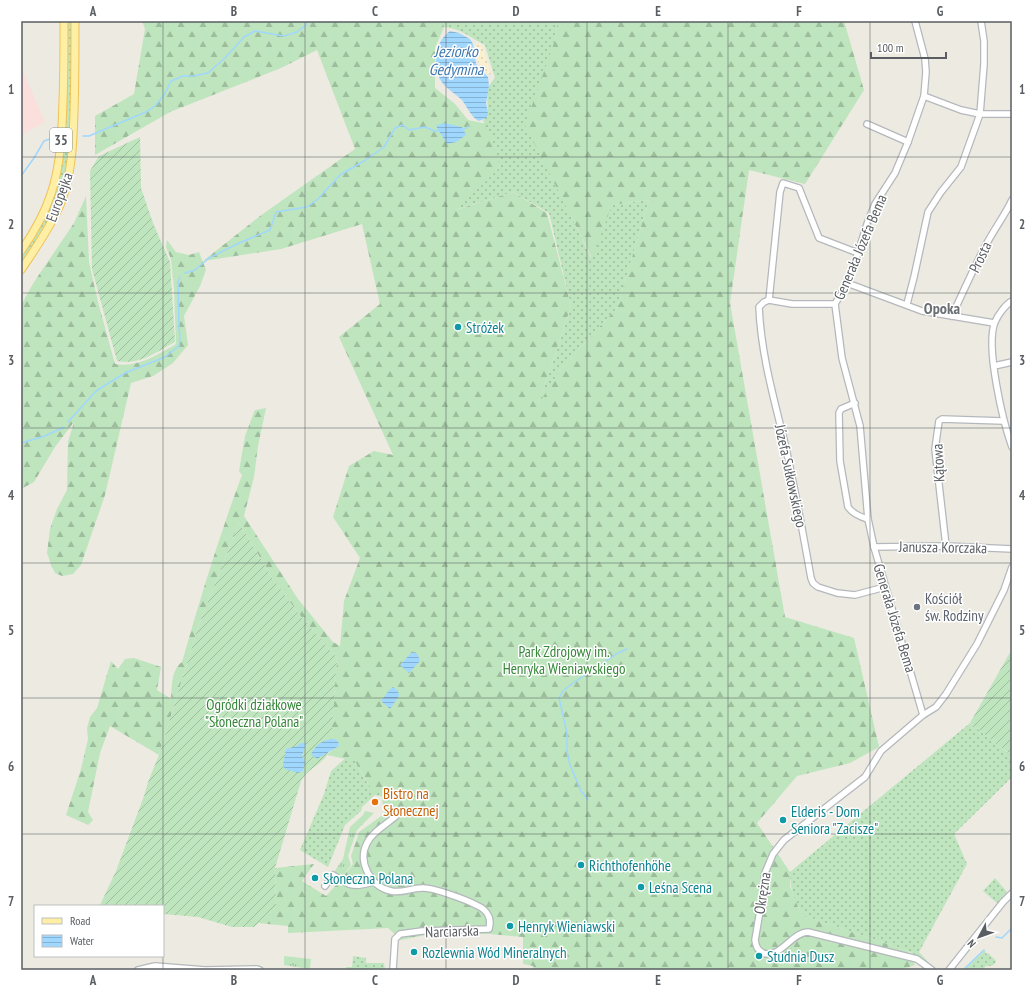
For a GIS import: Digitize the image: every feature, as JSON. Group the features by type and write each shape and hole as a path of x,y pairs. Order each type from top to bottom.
{"main road":[{"name":"Europejka","path":"21,252 46,206 56,175 62,128 64,21"},
{"name":"Europejka","path":"21,270 54,218 65,190 70,167 73,130 75,21"}],"street":[{"name":"Generała Józefa Bema","path":"915,21 926,66 924,96 908,142 895,173 875,204 847,283 835,304 842,358 860,426 868,519 885,588 923,715"},
{"path":"907,304 928,212 941,192 961,167 980,114 984,64 984,41 981,21"},
{"path":"924,96 961,110 980,114 1012,114"},
{"path":"867,124 908,142"},
{"name":"Józefa Sułkowskiego","path":"858,253 819,238 799,188 783,183 780,192 769,300 764,302 759,307 762,344 793,479 813,583 837,593 855,595 885,588"},
{"name":"Prosta","path":"952,316 981,254 1012,200"},
{"path":"847,283 922,310 994,323"},
{"path":"769,300 792,304 835,304"},
{"path":"1012,301 994,323 992,336 994,366 1004,421 1009,429 1012,447"},
{"path":"994,366 1012,362"},
{"path":"855,403 841,409 839,413 840,461 848,506 851,511 858,516 868,519"},
{"name":"Kątowa","path":"946,546 935,449 939,421 942,419 1004,421"},
{"name":"Janusza Korczaka","path":"874,547 946,546 1012,549"},
{"path":"923,715 936,707 946,694 975,647 1004,590 1012,566"},
{"name":"Okrężna","path":"923,715 881,751 870,770 862,780 784,840 777,848 769,860 765,873 755,940 756,946 761,952 770,954 774,953 802,933 808,932 917,959 932,970"},
{"path":"325,886 333,875 347,884 358,886 373,882 368,875 365,862 364,851 367,842 396,816"},
{"name":"Narciarska","path":"373,882 381,888 390,891 399,892 424,888 435,890 477,905 486,912 490,921 489,929 422,931 400,934 395,939 393,970"},
{"path":"949,970 1003,902 1012,893"},
{"path":"138,970 155,966 205,970 260,970"}],"shaded area":[{"path":"21,67 45,122 21,135"}],"green space":[{"path":"67,21 72,21 72,112 71,136 64,180 58,201 46,226 21,264 21,257 31,241 61,168 67,102"},
{"name":"Park Zdrojowy im. Henryka Wieniawskiego","path":"142,21 442,21 444,27 435,48 435,88 455,104 468,120 487,124 500,167 456,210 513,192 547,213 571,306 538,405 560,370 617,308 649,200 612,205 592,258 525,125 553,46 558,21 844,21 864,90 805,184 749,170 730,303 785,617 854,638 879,747 850,763 797,776 757,823 790,872 790,886 798,907 804,916 908,951 915,965 900,970 534,970 533,966 523,964 523,937 489,934 431,934 401,940 388,928 288,933 288,926 258,923 276,907 275,868 314,864 302,881 326,896 353,864 351,856 359,832 384,814 381,791 375,795 355,761 327,755 339,746 335,739 331,739 337,658 298,613 273,579 239,523 199,624 159,755 110,726 100,753 88,812 93,820 88,825 66,815 81,769 88,739 87,728 90,717 97,708 111,661 118,669 125,659 134,658 161,667 157,690 171,699 174,674 178,665 182,662 225,521 242,475 239,471 245,436 255,410 266,408 258,446 254,477 244,516 298,599 333,642 340,646 344,601 360,558 333,517 349,466 374,451 393,455 339,337 380,304 362,224 281,249 203,261 260,216 355,149 317,50 281,68 170,112 95,155 95,116 134,94 145,29"},
{"path":"442,21 558,21 552,52 561,195 591,258 612,205 649,200 617,308 560,370 537,408 571,306 549,213 513,192 455,210 500,167 483,120 486,117 488,109 487,95 489,85 495,78 485,45 460,31 444,27"},
{"path":"140,137 141,188 153,223 170,262 175,342 140,360 125,362 117,361 92,269 90,171 99,156"},
{"path":"86,196 89,262 115,364 132,364 147,360 176,344 174,289 171,259 166,247 167,240 176,252 189,255 199,252 206,270 200,286 184,316 188,345 173,363 153,376 131,383 105,495 81,565 73,574 62,576 55,573 47,553 50,529 57,509 67,490 68,442 74,422 55,447 34,482 21,489 21,305 34,282 74,223"},
{"name":"Ogródki działkowe \"Słoneczna Polana\"","path":"239,523 273,579 298,613 337,658 331,743 328,754 321,762 307,773 301,781 275,868 276,907 254,927 232,927 198,917 164,914 164,905 100,905 116,871 159,755 199,624"},
{"path":"1012,649 1012,756 970,723"},
{"path":"970,723 1012,756 1012,777 954,834 967,864 919,952 930,964 908,951 804,916 793,895 790,872"},
{"name":"Słoneczna Polana","path":"348,756 355,761 368,784 384,773 394,799 375,795 362,807 361,811 345,825 328,867 300,850 324,794 331,771"},
{"path":"365,811 374,813 357,830 348,856 351,865 341,879 334,872 343,859 350,827 363,815"},
{"path":"995,878 1007,892 997,903 983,891"},
{"path":"985,950 986,954 988,953 996,961 995,964 986,966 984,968 986,970 968,970 966,968"},
{"path":"284,956 311,959 310,969 284,965"},
{"path":"353,956 366,958 366,963 384,963 385,970 346,970 346,967 352,967"}],"sand":[{"path":"477,42 483,47 491,74 489,75 477,60 475,47"}],"water":[{"name":"Jeziorko Gedymina","path":"450,31 459,33 470,39 473,44 476,64 488,77 489,86 486,103 488,114 486,118 479,121 476,120 462,100 445,86 437,73 437,50 444,36"},
{"path":"444,123 462,127 466,135 456,142 447,144 436,126"},
{"path":"415,652 420,661 409,673 400,665 411,653"},
{"path":"393,687 398,691 399,696 390,709 381,701"},
{"path":"335,739 338,741 339,746 317,759 311,754 315,747 321,743 327,740"},
{"path":"301,743 306,743 302,756 305,762 303,771 298,773 285,769 283,765 286,749 297,746"}],"waterway":[{"path":"83,136 89,136 146,112 155,106 164,95 171,81 183,76 208,73 225,58 244,37 255,31 284,36 297,32 306,25 306,21"},
{"path":"185,273 195,270 209,258 270,230 276,212 307,207 318,199 340,175 384,147 395,128 403,125 409,130 425,127 439,131"},
{"path":"463,130 469,126"},
{"path":"21,176 44,141 50,139"},
{"path":"68,422 96,391 125,373 165,357 179,346 178,282 180,277"},
{"path":"21,443 45,436 64,427"},
{"path":"588,800 581,791 570,765 567,752 567,733 559,698 563,691 573,683 618,653 627,649"},
{"path":"996,937 1002,938 1012,928"},
{"path":"963,970 984,950"}],"place":[{"name":"Stróżek","path":"458,327"},
{"name":"Kościół św. Rodziny","path":"917,607"},
{"name":"Bistro na Słonecznej","path":"375,802"},
{"name":"Elderis - Dom Seniora \"Zacisze\"","path":"783,820"},
{"name":"Richthofenhöhe","path":"581,865"},
{"name":"Słoneczna Polana","path":"315,878"},
{"name":"Leśna Scena","path":"641,887"},
{"name":"Henryk Wieniawski","path":"510,926"},
{"name":"Rozlewnia Wód Mineralnych","path":"414,952"},
{"name":"Studnia Dusz","path":"759,956"}],"district":[{"name":"Opoka","path":"942,308"}]}
